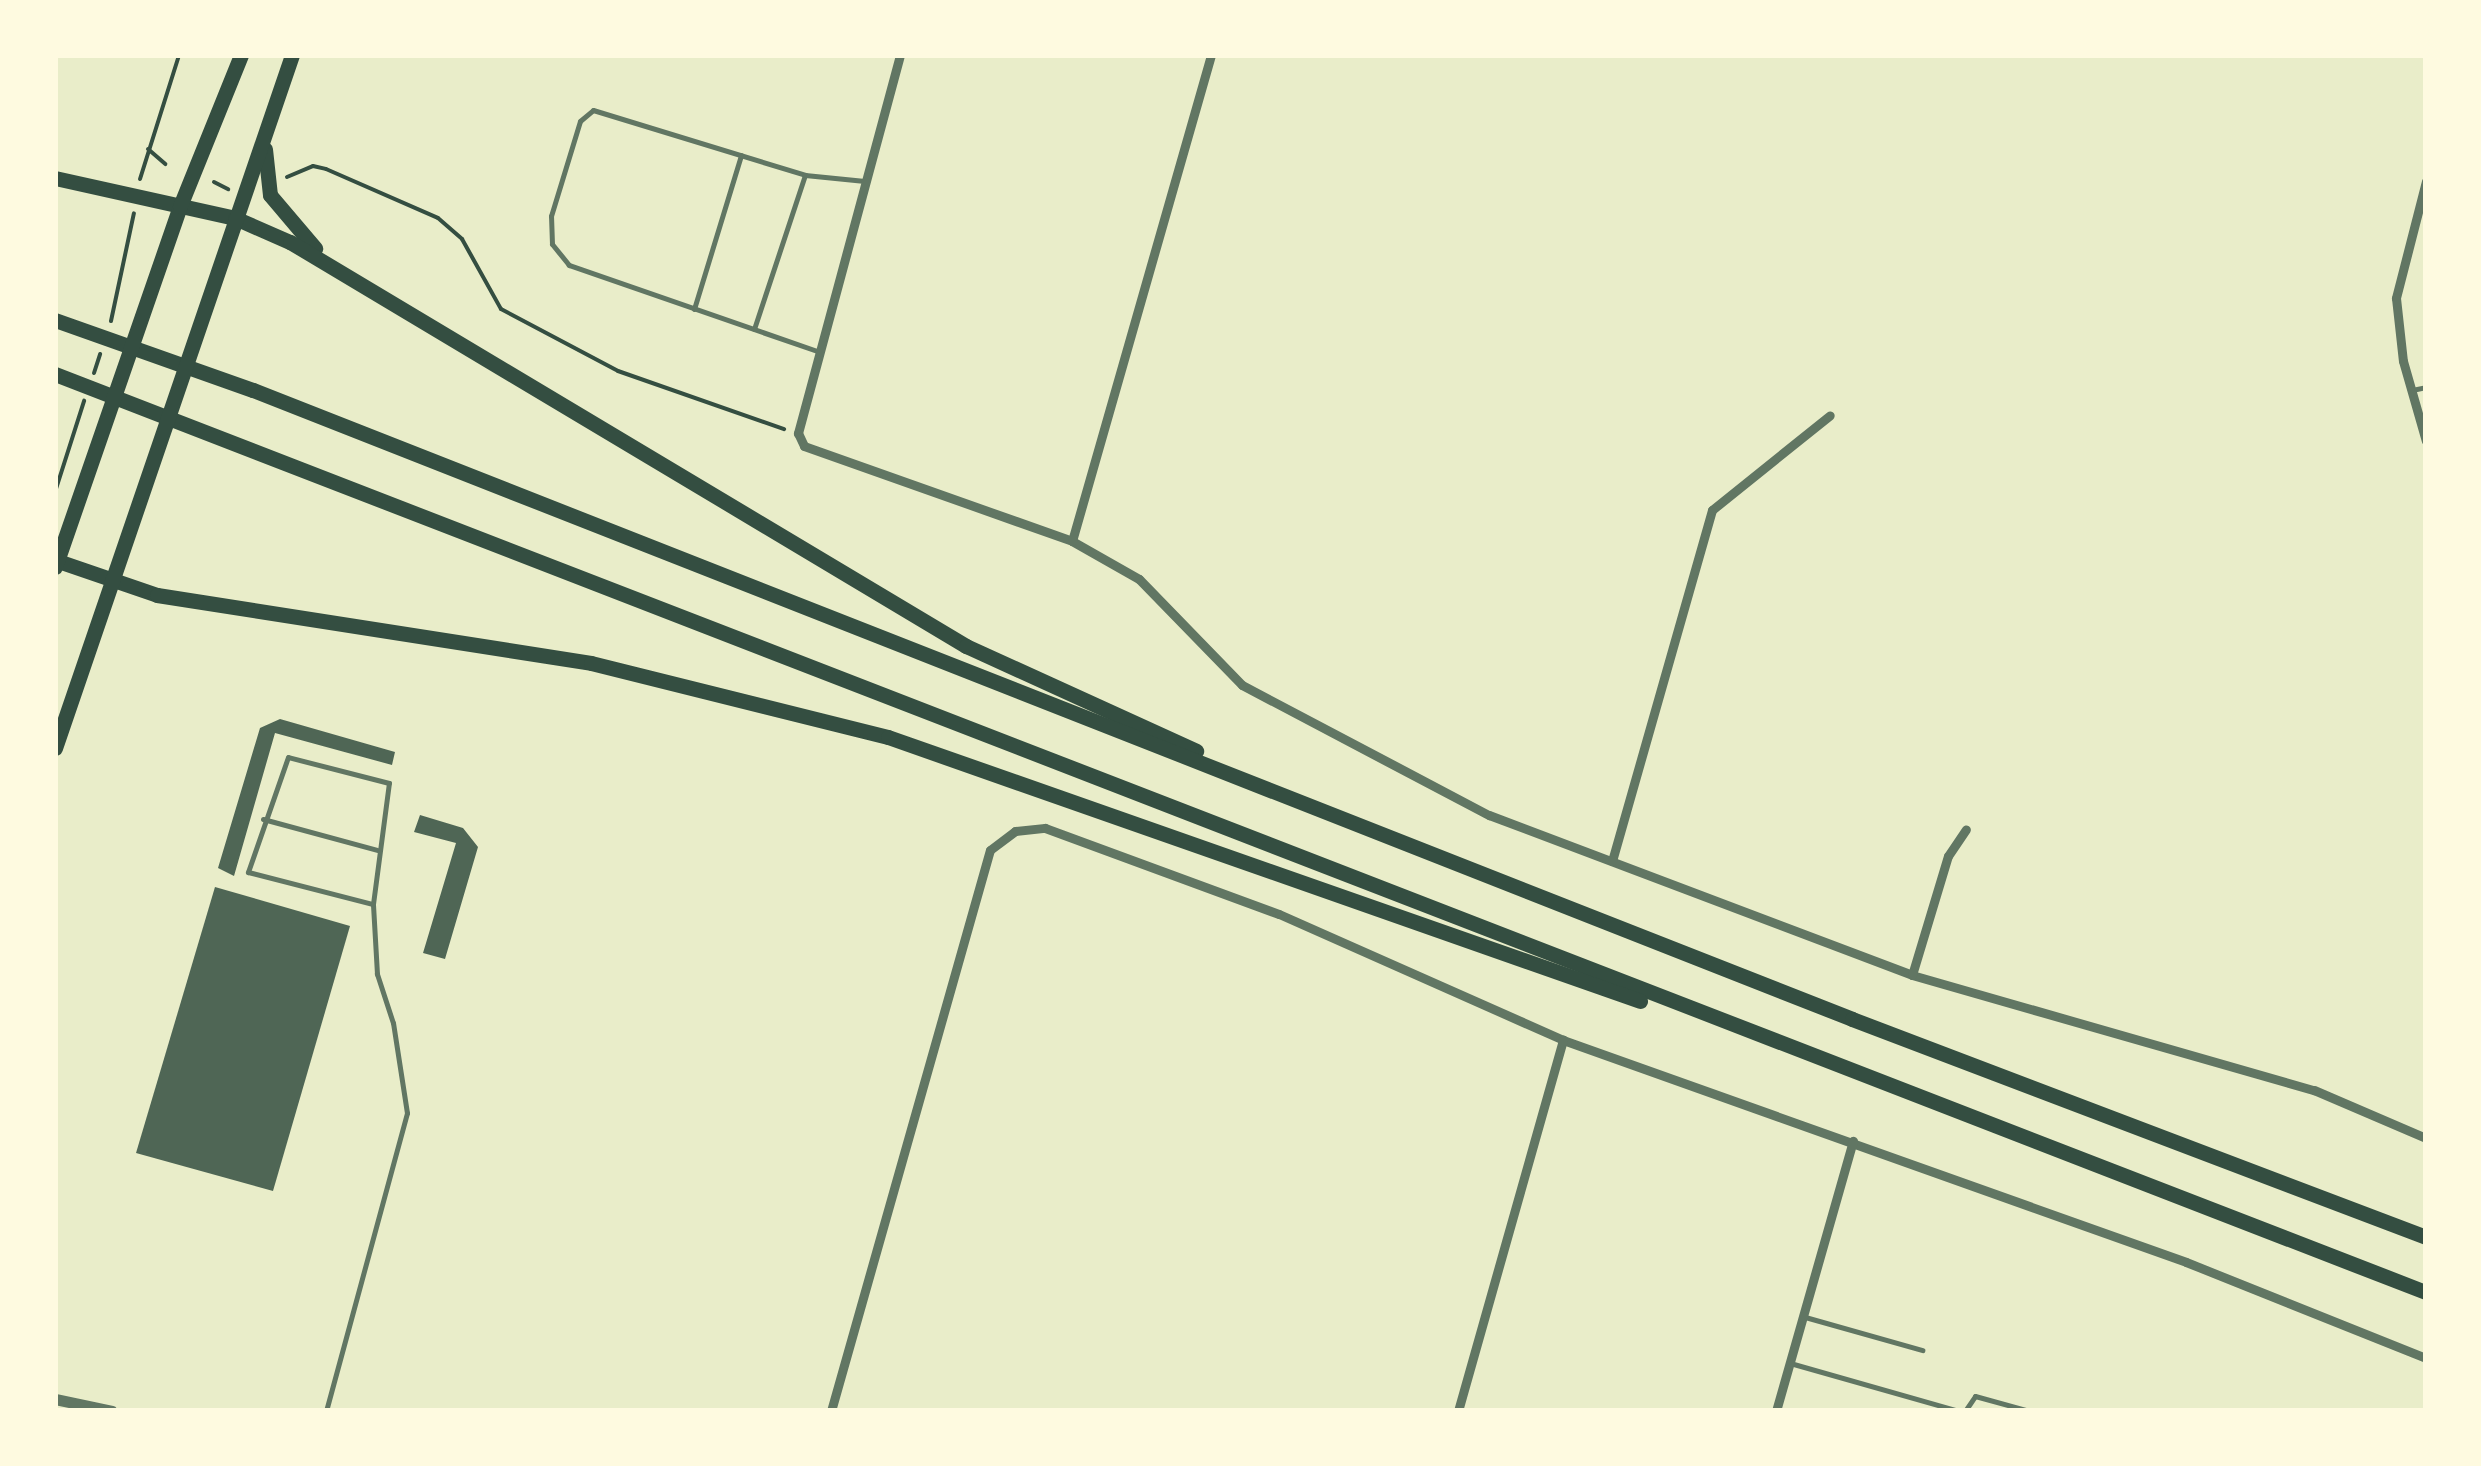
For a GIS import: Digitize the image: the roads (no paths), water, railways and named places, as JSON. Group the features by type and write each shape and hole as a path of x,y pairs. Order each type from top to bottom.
{"main road":[{"path":"241,55 180,206 56,563 157,595 591,663 888,737 1834,1067"},
{"path":"55,748 292,55"},
{"path":"266,131 265,180 283,216 357,282"},
{"path":"55,178 138,193 236,218 357,282 966,646 1428,854"},
{"path":"55,320 253,390 1428,854 2426,1237"},
{"path":"55,374 236,440 1834,1067 2426,1292"}],"street":[{"path":"900,55 798,433 804,446 1072,542 1139,579 1209,656 1268,702 1440,793 1912,975 2314,1090 2426,1138"},
{"path":"1072,542 1211,55"},
{"path":"2426,181 2396,298 2412,390 2426,441"},
{"path":"1612,861 1712,510 1830,415"},
{"path":"831,1411 990,850 1015,831 1044,828 1278,914 1562,1040 1853,1140 2426,1358"},
{"path":"1912,975 1948,856 1966,829"},
{"path":"1458,1411 1562,1040"},
{"path":"1776,1411 1853,1140"},
{"path":"55,1399 112,1411"}],"lane":[{"path":"820,352 560,259 551,216 580,121 593,110 805,175 866,181"},
{"path":"694,308 741,155"},
{"path":"754,329 805,175"},
{"path":"2412,390 2426,387"},
{"path":"326,1411 407,1114 392,1024 376,974 373,904 388,784 288,757 263,819 248,872 373,904"},
{"path":"263,819 378,850"},
{"path":"1803,1317 1922,1350"},
{"path":"1790,1363 1962,1411 1974,1396 2030,1411"}]}
